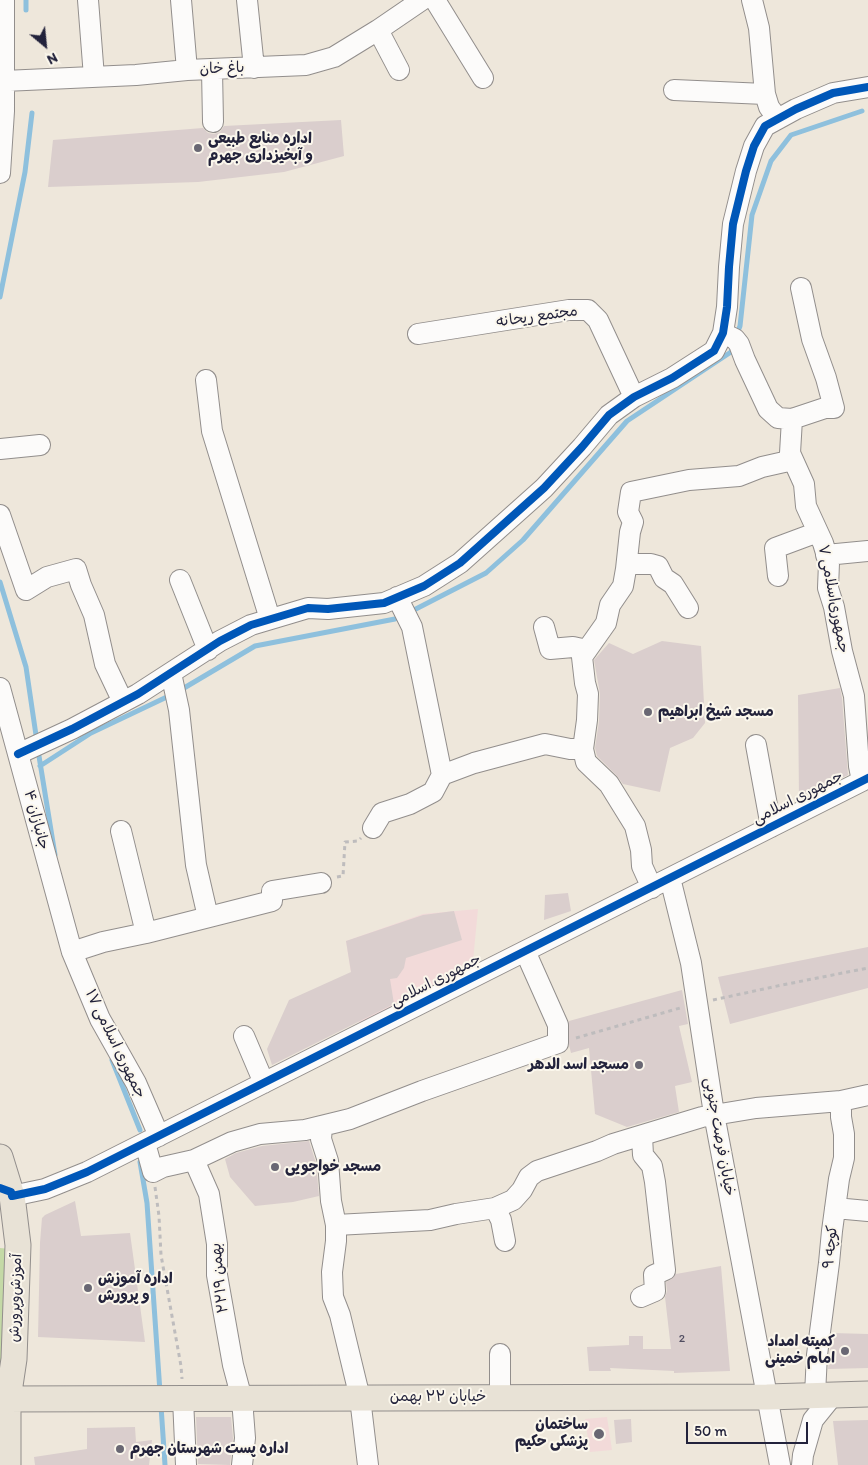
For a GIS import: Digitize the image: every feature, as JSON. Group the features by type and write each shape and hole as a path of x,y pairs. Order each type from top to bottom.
{"main road":[{"name":"آموزش‌و‌پرورش","path":"0,1157 18,1245 3,1393 8,1465"},
{"name":"خیابان ۲۲ بهمن","path":"3,1393 183,1399 767,1397 868,1394"}],"street":[{"path":"0,173 4,112 4,0"},
{"path":"88,0 94,77"},
{"path":"181,0 187,70"},
{"path":"247,0 254,68"},
{"name":"باغ خان","path":"4,81 136,75 187,70 306,66 334,57 422,0"},
{"path":"435,0 483,78"},
{"path":"752,0 759,28 765,94 768,107 778,119"},
{"path":"378,30 399,70"},
{"path":"212,70 213,122"},
{"path":"802,288 812,339 834,408 825,408 792,419 778,418 768,409 733,339 727,307 728,267 734,224 746,171 754,146 765,126 833,93 868,87"},
{"path":"674,90 765,94"},
{"name":"مجتمع ریحانه","path":"418,334 569,310 588,310 598,320 634,397"},
{"path":"18,754 72,730 123,702 171,674 220,641 251,625 308,608 328,609 384,603 424,586 460,563 544,488 609,415 634,397 672,378 733,339"},
{"path":"206,380 212,431 270,619"},
{"name":"جمهوری‌اسلامی ۷","path":"792,419 790,453 804,484 806,506 823,543 828,563 828,588 854,696 859,766 865,780"},
{"path":"0,448 40,445"},
{"path":"652,888 642,866 641,850 635,826 609,784 586,762 583,749 588,694 582,657 606,623 610,605 623,586 630,532 634,522 628,512 631,492 689,480 739,476 762,467 793,460"},
{"path":"0,515 26,590 47,577 76,569 94,614 105,664 123,702"},
{"path":"778,576 775,548 818,532"},
{"path":"826,555 868,551"},
{"path":"627,564 651,564 658,566 664,578 674,584 688,608"},
{"path":"180,580 208,650"},
{"path":"373,828 382,813 410,804 433,792 442,775 412,627 397,598"},
{"path":"544,627 550,649 573,647 587,650"},
{"path":"171,674 179,710 196,865 208,917"},
{"name":"جانبازان ۴","path":"0,688 72,952"},
{"path":"442,775 474,763 545,744 570,749 583,749"},
{"path":"756,745 771,827"},
{"name":"جمهوری اسلامی","path":"6,1192 45,1189 87,1172 865,780"},
{"path":"121,831 146,933"},
{"name":"خیابان فرصت جنوبی","path":"670,878 691,963 714,1114 780,1465"},
{"path":"72,952 103,942 272,901 272,891 322,882"},
{"path":"153,1172 163,1167 194,1160 232,1142 260,1134 305,1130 350,1119 422,1091 558,1043 558,1025 525,951"},
{"name":"جمهوری اسلامی ۱۷","path":"72,952 100,1018 136,1083 152,1140 153,1172"},
{"path":"244,1036 264,1083"},
{"path":"336,1225 430,1220 495,1208 513,1200 522,1190 529,1177 536,1171 613,1144 714,1114 756,1108 840,1101 868,1095"},
{"name":"کوچه ۹","path":"824,1394 817,1355 835,1208 844,1158 844,1134 840,1101"},
{"path":"322,1127 321,1139 328,1161 331,1201 336,1225 332,1272 333,1297 340,1315 360,1398 368,1465"},
{"path":"641,1297 655,1290 654,1275 665,1270 655,1182 652,1166 643,1155 642,1136"},
{"name":"۲۲بهمن ۱۹","path":"194,1160 209,1194 216,1244 217,1275 233,1365 242,1399 245,1438 242,1465"},
{"path":"495,1208 501,1220 505,1241"},
{"path":"835,1208 868,1211"},
{"path":"500,1354 500,1397"},
{"path":"802,1465 813,1420 824,1394"},
{"path":"183,1399 186,1465"}],"path":[{"path":"322,882 342,876 345,842 358,841 373,828"},
{"path":"153,1172 159,1216 161,1255 181,1366 183,1399"}],"shaded area":[{"path":"478,909 472,971 359,1024 346,941 423,914"},
{"name":"ساختمان پزشکی حکیم","path":"607,1417 612,1450 590,1452 585,1419"}],"green space":[{"path":"0,1248 10,1249 6,1363 0,1365"}],"building":[{"name":"اداره منابع طبیعی و آبخیزداری جهرم","path":"341,120 344,156 284,172 198,182 48,187 53,140 203,128 208,133 214,134 220,132 224,126"},
{"name":"مسجد شیخ ابراهیم","path":"662,641 701,646 705,723 693,738 670,748 660,792 623,784 597,756 595,748 600,694 594,660 609,643 633,654"},
{"path":"840,688 848,775 799,799 798,695"},
{"path":"568,893 571,911 544,920 545,895"},
{"path":"454,911 462,940 406,958 404,968 397,978 390,979 394,1004 272,1065 267,1049 289,1000 351,972 346,941 423,915"},
{"path":"868,947 868,988 730,1024 718,977"},
{"name":"مسجد اسد الدهر","path":"682,990 688,1024 679,1026 692,1082 675,1086 679,1112 627,1127 595,1114 589,1048 571,1053 569,1021"},
{"name":"مسجد خواجویی","path":"309,1141 316,1163 319,1196 293,1202 255,1206 230,1177 225,1159 236,1153 262,1146"},
{"name":"اداره آموزش و پرورش","path":"75,1201 81,1236 130,1233 145,1342 38,1337 42,1218"},
{"path":"721,1266 730,1371 674,1373 674,1371 610,1368 611,1371 589,1371 587,1347 629,1345 629,1336 643,1336 643,1349 671,1349 665,1297 667,1291 666,1282 676,1274"},
{"name":"کمیته امداد امام خمینی","path":"832,1333 868,1334 868,1368 828,1369"},
{"path":"196,1417 231,1417 233,1438 230,1465 198,1464"},
{"path":"631,1419 632,1442 616,1444 614,1420"},
{"path":"868,1420 868,1465 838,1465 833,1421"},
{"name":"اداره پست شهرستان جهرم","path":"135,1427 136,1442 152,1440 149,1465 35,1465 34,1457 87,1449 87,1428"}],"waterway":[{"path":"26,0 26,10"},
{"path":"736,336 740,326 752,215 771,161 791,135 862,111"},
{"path":"0,297 25,172 32,113"},
{"path":"410,612 486,573 523,540 627,421 731,352 733,346"},
{"path":"0,582 26,667 37,742"},
{"path":"179,691 255,646 395,619 402,616"},
{"path":"40,766 91,733 171,695"},
{"path":"38,750 55,855"},
{"path":"112,1060 140,1130"},
{"path":"140,1162 147,1203 160,1392"},
{"path":"161,1406 165,1465"}],"cycle path":[{"path":"18,754 72,729 138,694 220,641 251,625 308,608 328,609 384,603 424,586 460,563 544,488 609,415 634,397 672,378 714,351 723,333 727,307 733,224 754,146 765,126 796,109 833,93 868,87"},
{"path":"0,1188 11,1192 12,1196 45,1189 87,1172 868,778"}],"place":[{"name":"اداره منابع طبیعی و آبخیزداری جهرم","path":"198,148"},
{"name":"مسجد شیخ ابراهیم","path":"648,712"},
{"name":"مسجد اسد الدهر","path":"639,1065"},
{"name":"مسجد خواجویی","path":"275,1167"},
{"name":"اداره آموزش و پرورش","path":"88,1288"},
{"name":"کمیته امداد امام خمینی","path":"845,1351"},
{"name":"ساختمان پزشکی حکیم","path":"599,1434"},
{"name":"اداره پست شهرستان جهرم","path":"120,1449"}]}
